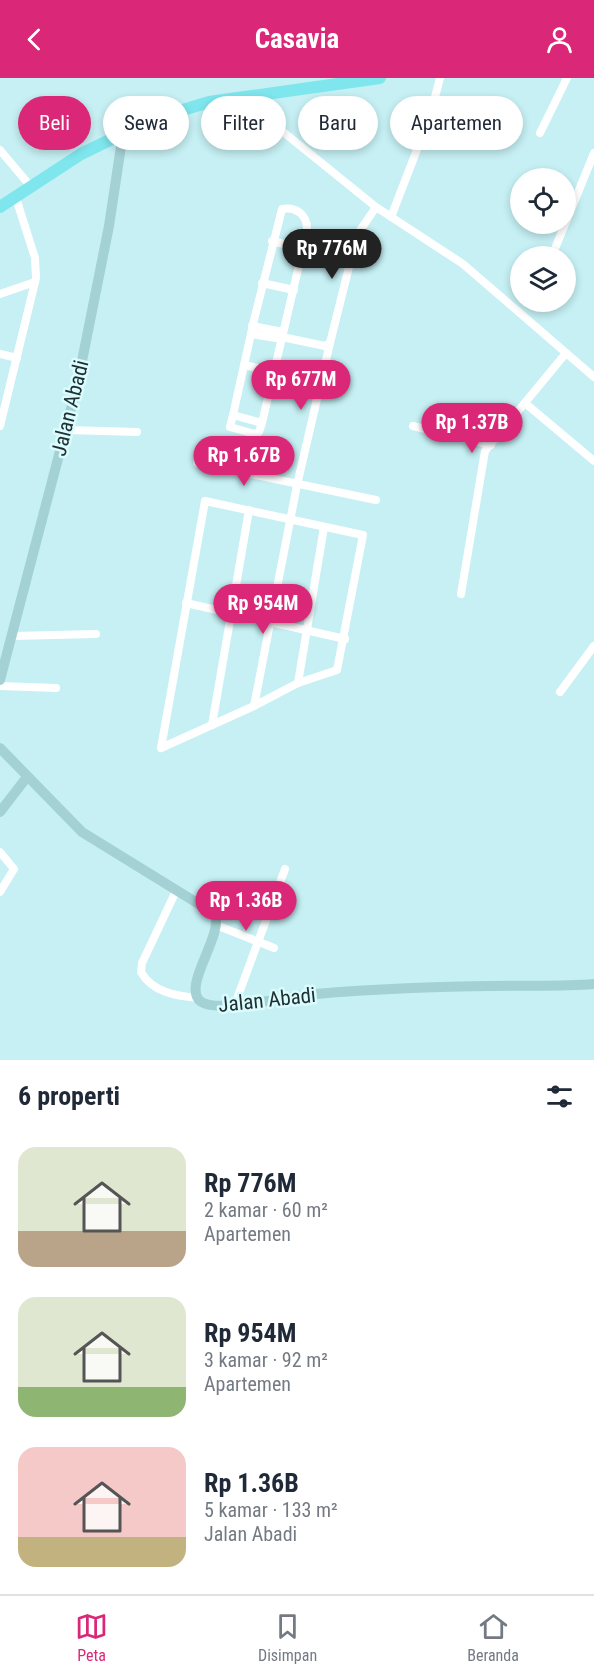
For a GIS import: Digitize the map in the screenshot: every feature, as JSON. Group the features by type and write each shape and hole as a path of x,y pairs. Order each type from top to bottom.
{"main road":[{"path":"247,96 380,78"},
{"path":"0,207 33,188 81,154 103,143"}],"street":[{"path":"436,96 441,78"},
{"path":"540,133 567,78"},
{"path":"286,134 376,207 463,264 594,377"},
{"path":"0,150 33,188"},
{"name":"Jalan Abadi","path":"0,680 66,430 109,226 120,150"},
{"path":"391,217 417,150"},
{"path":"576,197 593,158"},
{"path":"0,425 3,397 17,358 35,282 35,258 16,198"},
{"path":"254,706 272,624 297,485 330,343 357,235 376,207"},
{"path":"289,208 300,212 308,223 304,249 262,423 257,434 233,429 230,427 272,241 282,209 289,208"},
{"path":"272,241 304,249"},
{"path":"0,294 35,282"},
{"path":"262,284 294,290"},
{"path":"252,330 322,345 330,343"},
{"path":"461,594 485,451 566,353"},
{"path":"0,354 17,358"},
{"path":"244,365 274,372"},
{"path":"525,403 594,461"},
{"path":"233,415 262,423"},
{"path":"413,426 491,445"},
{"path":"66,430 137,432"},
{"path":"198,463 376,500"},
{"path":"205,501 249,510 363,536 338,670 298,683 254,706 161,748 205,501"},
{"path":"212,725 249,510"},
{"path":"298,683 324,527"},
{"path":"186,603 344,639"},
{"path":"13,636 96,634"},
{"path":"560,692 594,646"},
{"path":"0,686 56,688"},
{"path":"0,748 82,832 215,914 216,925 274,948"},
{"path":"0,812 27,777"},
{"path":"0,852 14,869 0,892"},
{"path":"235,1004 256,940 285,869"},
{"path":"176,891 161,917 140,969 147,980 161,990 198,998"},
{"name":"Jalan Abadi","path":"216,925 196,987 198,998 210,1007 300,996 594,984"}]}
